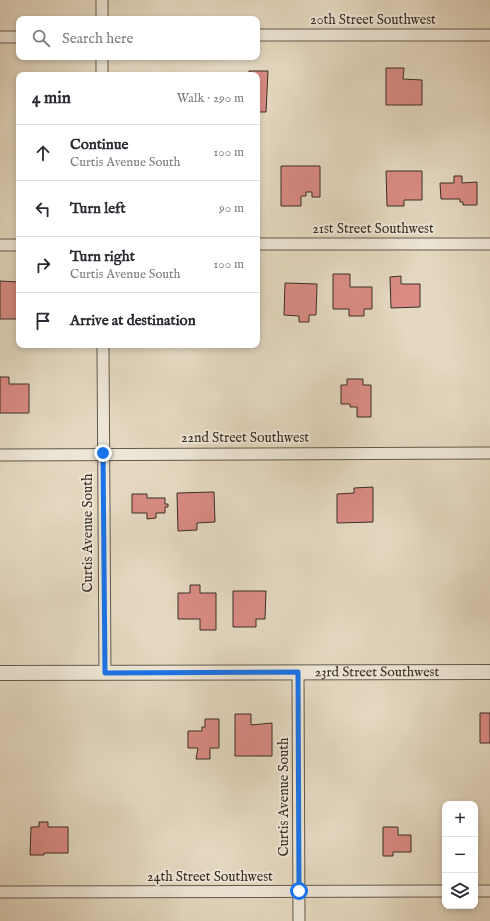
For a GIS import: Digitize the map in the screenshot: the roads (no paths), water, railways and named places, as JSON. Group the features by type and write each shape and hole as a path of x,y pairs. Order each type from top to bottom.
{"street":[{"path":"102,0 102,16"},
{"name":"20th Street Southwest","path":"260,35 490,35"},
{"path":"0,37 16,37"},
{"path":"102,60 102,72"},
{"name":"21st Street Southwest","path":"260,244 490,244"},
{"path":"0,245 16,245"},
{"name":"Curtis Avenue South","path":"103,348 105,673"},
{"name":"22nd Street Southwest","path":"0,455 103,453 490,452"},
{"name":"Curtis Avenue South","path":"298,672 299,921"},
{"name":"23rd Street Southwest","path":"0,673 490,672"},
{"name":"24th Street Southwest","path":"0,892 442,891"},
{"path":"478,891 490,891"}]}
